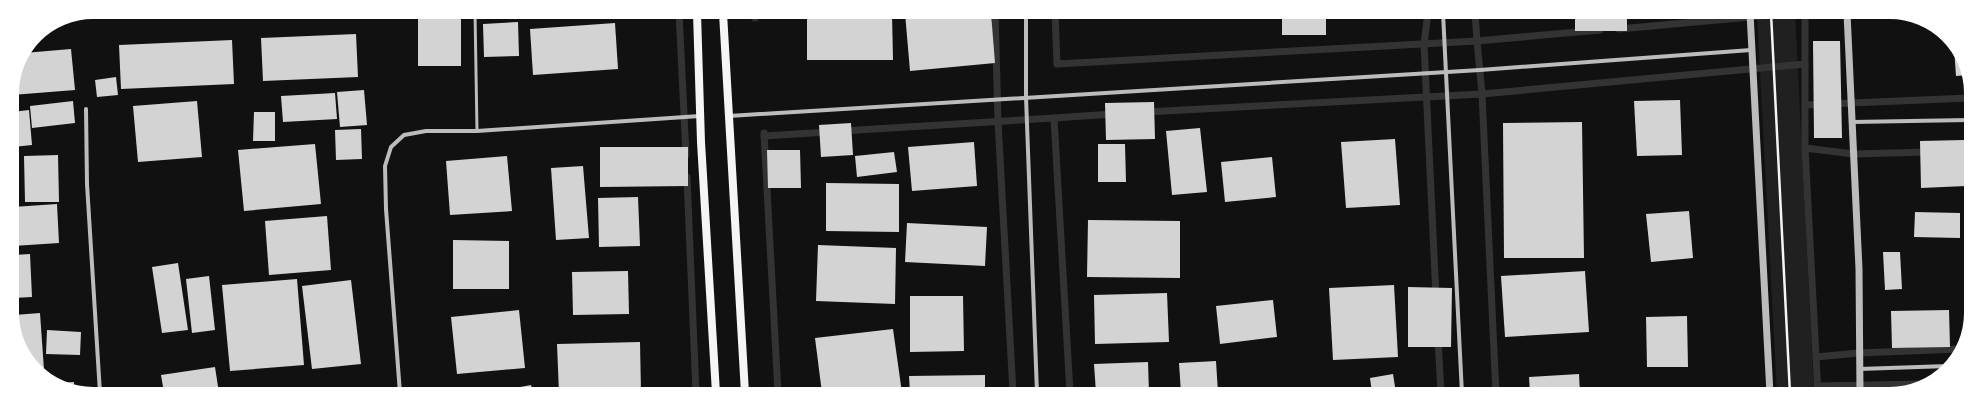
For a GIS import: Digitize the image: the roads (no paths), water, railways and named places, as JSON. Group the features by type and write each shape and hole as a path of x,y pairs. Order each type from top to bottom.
{"main road":[{"path":"697,19 716,387"},
{"path":"723,19 745,387"}],"street":[{"path":"1026,19 1026,97 1037,387"},
{"path":"1443,19 1462,387"},
{"path":"1750,19 1770,387"},
{"path":"1847,19 1859,269 1860,387"},
{"path":"728,116 1447,72 1752,50"},
{"path":"86,109 87,184 100,387"},
{"path":"400,387 386,209 385,166 391,147 404,135 426,131 477,131 701,116"},
{"path":"1852,122 1964,120"},
{"path":"1859,369 1941,366"}],"lane":[{"path":"475,19 477,131"}],"waterway":[{"path":"679,19 686,155"},
{"path":"995,19 998,121 1013,387"},
{"path":"1055,19 1057,64 1477,41 1482,94 1146,112"},
{"path":"1427,19 1424,44 1436,297"},
{"path":"1475,19 1477,41 1600,30"},
{"path":"1619,29 1728,19"},
{"path":"1805,19 1805,148 1818,387"},
{"path":"1496,387 1482,94 1805,64"},
{"path":"1805,105 1964,98"},
{"path":"1070,387 1054,118 1113,114"},
{"path":"842,131 1054,118"},
{"path":"764,136 828,132"},
{"path":"764,133 778,387"},
{"path":"1805,148 1854,154 1929,152"},
{"path":"1956,151 1964,151"},
{"path":"687,177 696,387"},
{"path":"1438,338 1441,387"},
{"path":"1816,357 1859,353 1954,349"},
{"path":"1817,386 1908,384"}]}
